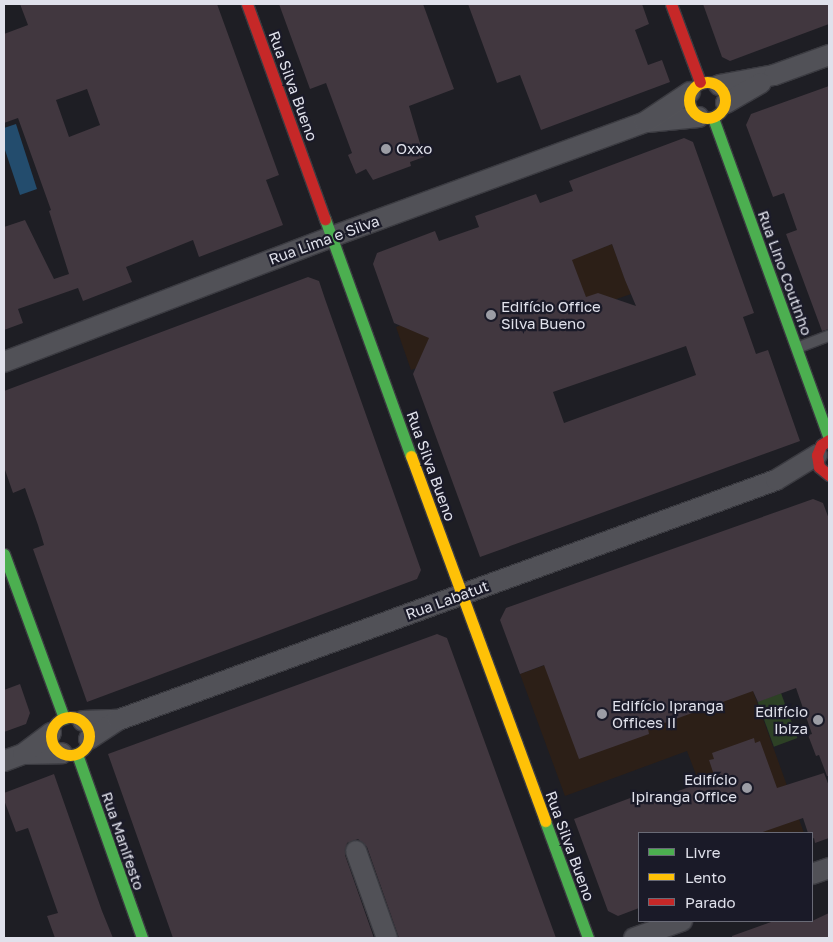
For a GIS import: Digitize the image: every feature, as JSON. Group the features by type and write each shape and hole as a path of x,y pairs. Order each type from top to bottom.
{"main road":[{"name":"Rua Silva Bueno","path":"247,4 461,596 588,938"},
{"name":"Rua Lino Coutinho","path":"671,4 708,100 796,348 825,444 819,467 828,475"},
{"name":"Rua Manifesto","path":"4,554 142,938"}],"street":[{"name":"Rua Lima e Silva","path":"4,362 331,237 829,55"},
{"name":"Rua Labatut","path":"776,480 825,444"},
{"name":"Rua Labatut","path":"4,761 776,480 828,475"},
{"path":"356,852 387,938"},
{"path":"813,874 829,868"},
{"path":"634,938 679,922"}],"lane":[{"path":"796,348 829,336"}],"shaded area":[{"path":"612,244 631,294 411,370 396,327"},
{"path":"644,629 753,691 804,832 718,832 687,751 565,796 520,674"}],"green space":[{"path":"781,693 797,738 774,747 758,702"}],"water":[{"path":"16,124 37,189 20,195 4,147 4,128"}],"building":[{"path":"20,4 217,4 279,175 266,180 283,225 199,257 193,240 126,267 132,282 83,301 78,288 18,309 23,323 4,330 4,227 25,220 54,279 69,274 49,211 51,210 18,118 4,123 4,34 28,25","holes":["87,89 100,125 69,137 56,100"]},
{"path":"279,4 423,4 454,89 409,106 424,157 410,162 411,166 373,180 366,169 356,174 348,155 352,153 326,83 310,89"},
{"path":"468,4 642,4 649,24 635,30 648,65 662,60 670,82 541,130 520,75 497,83"},
{"path":"703,4 829,4 829,24 730,61 722,57"},
{"path":"829,86 829,329 822,331 786,234 797,230 784,193 773,197 746,125 751,114"},
{"path":"684,138 693,142 754,313 743,317 756,354 768,350 800,441 480,557 413,374 429,338 394,323 373,264 377,253 435,231 439,241 479,227 475,216 536,194 540,203 573,191 569,181","holes":["612,244 625,280 636,306 598,293 586,297 572,260","686,346 696,375 564,423 553,392"]},
{"path":"308,277 319,281 421,570 417,579 87,702 33,549 44,545 25,488 13,493 4,467 4,391"},
{"path":"813,499 823,503 829,519 829,776 827,776 819,755 816,756 808,735 812,734 796,688 758,702 753,691 648,729 649,734 579,759 544,665 520,674 500,620 506,608"},
{"path":"437,634 447,638 556,938 399,938 367,847 358,839 347,843 345,855 374,938 173,938 108,754"},
{"path":"20,684 30,713 26,724 4,732 4,690"},
{"path":"754,738 755,743 760,741 777,788 824,773 829,786 829,838 815,843 813,832 808,832 803,818 763,832 638,832 638,908 618,916 608,911 574,819 641,794 644,803 715,778 709,760 714,759 712,753"},
{"path":"54,774 113,938 55,938 47,916 58,913 28,828 16,832 4,800 4,793"},
{"path":"829,913 829,938 732,938 732,936 771,922 813,921"}],"traffic: fast":[{"path":"713,118 829,439"},
{"path":"325,219 411,456"},
{"path":"4,554 64,718"},
{"path":"77,754 142,938"},
{"path":"545,821 588,938"}],"traffic: slow":[{"path":"707,82 714,83 720,87 724,93 725,100 724,107 720,113 714,117 707,118 700,117 694,113 690,107 689,100 690,93 694,87 700,83 707,82"},
{"path":"411,456 545,821"},
{"path":"70,717 84,722 89,736 84,750 70,755 56,750 51,736 56,722 70,717"}],"traffic: jam":[{"path":"247,4 325,219"},
{"path":"671,4 700,82"},
{"path":"829,440 821,445 817,455 819,467 829,475"}],"place":[{"name":"Oxxo","path":"386,149"},
{"name":"Edifício Office Silva Bueno","path":"491,315"},
{"name":"Edifício Ipranga Offices II","path":"602,714"},
{"name":"Edifício Ibiza","path":"818,720"},
{"name":"Edifício Ipiranga Office","path":"747,788"}]}
